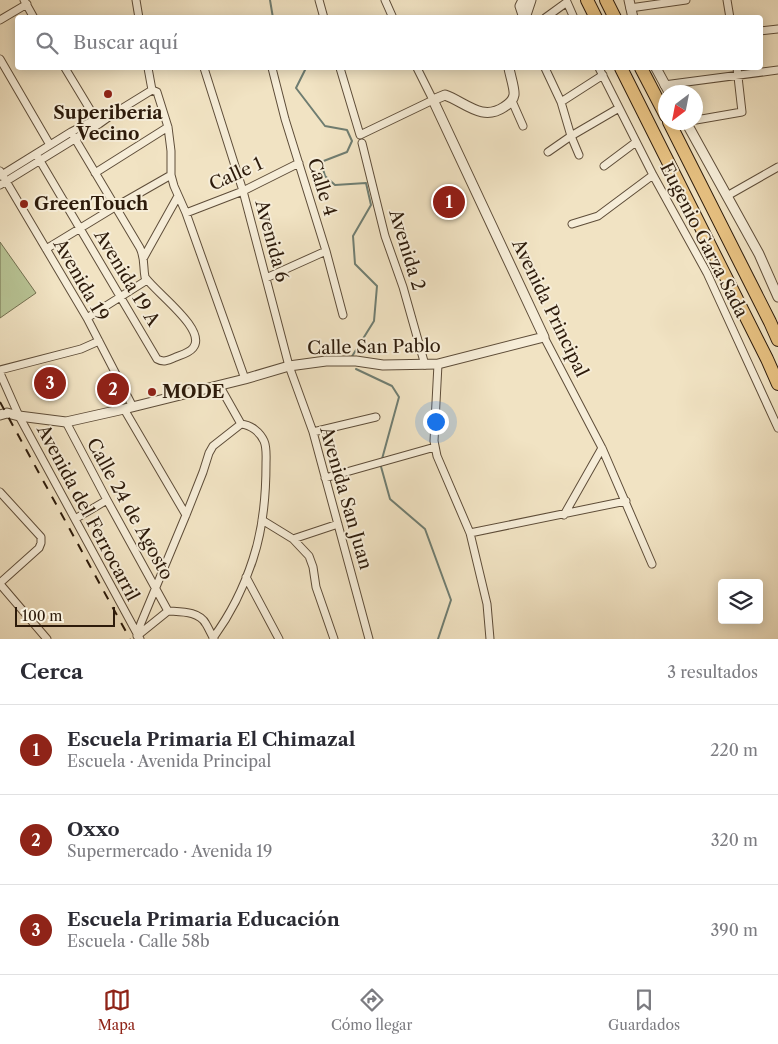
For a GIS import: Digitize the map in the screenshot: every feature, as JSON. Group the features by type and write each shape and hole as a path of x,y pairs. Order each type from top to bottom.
{"highway":[{"path":"587,0 594,15"},
{"path":"606,0 614,15"},
{"path":"622,70 778,384"},
{"path":"642,70 658,101"},
{"path":"673,130 778,340"}],"street":[{"path":"136,0 138,15"},
{"path":"319,0 323,15"},
{"path":"385,0 392,15"},
{"path":"526,15 531,0"},
{"path":"629,4 686,0"},
{"path":"727,0 730,15"},
{"path":"0,20 25,2 32,15"},
{"path":"521,2 524,15"},
{"path":"549,15 567,2 573,15"},
{"path":"763,31 778,29"},
{"path":"0,59 50,145"},
{"path":"66,70 98,121"},
{"path":"148,70 152,90"},
{"name":"Avenida 6","path":"205,70 243,191 288,366"},
{"name":"Calle 4","path":"273,70 326,251 342,315"},
{"path":"341,70 360,135 445,95 477,111 489,112 500,110 513,96"},
{"name":"Avenida Principal","path":"418,70 544,336 602,448 652,564"},
{"path":"509,70 513,96 523,126"},
{"path":"546,70 560,102 579,155"},
{"path":"657,70 665,85"},
{"path":"683,85 737,71 778,70"},
{"path":"560,102 601,71"},
{"name":"Eugenio Garza Sada","path":"601,71 653,175 707,272 778,428"},
{"path":"703,119 742,112 737,71"},
{"path":"2,177 98,121 114,114 152,90"},
{"path":"152,90 157,92 168,127 171,175 174,186 186,213 245,379"},
{"path":"548,152 571,136 620,108"},
{"path":"95,173 168,127"},
{"path":"690,130 759,254 778,297"},
{"path":"38,157 50,145 73,136"},
{"path":"73,136 140,248 144,258 144,272 147,280 122,298 87,318"},
{"path":"604,166 636,142"},
{"name":"Avenida 2","path":"362,144 386,236 403,287 425,365"},
{"name":"Avenida 19 A","path":"38,157 158,358 165,362 191,351 197,341 195,332 185,319 147,280"},
{"name":"Calle 1","path":"186,213 243,191 299,163"},
{"path":"727,196 778,167"},
{"path":"46,249 171,175"},
{"path":"572,224 598,216 653,175"},
{"name":"Avenida 19","path":"2,177 87,318 129,408 186,515"},
{"path":"144,258 178,196"},
{"path":"266,278 326,251"},
{"name":"Calle San Pablo","path":"0,415 7,413 66,422 245,379 288,366 326,361 438,364 544,336"},
{"path":"0,372 81,349 99,341"},
{"path":"438,364 435,447 470,533 487,604 490,639"},
{"name":"Avenida San Juan","path":"288,366 312,432 369,639"},
{"name":"Avenida del Ferrocarril","path":"0,372 19,416 137,638"},
{"path":"219,385 241,424"},
{"path":"312,432 376,417"},
{"name":"Calle 24 de Agosto","path":"66,422 168,611"},
{"path":"241,424 246,424 258,431 265,442 265,498 253,558 229,612 213,638 205,622 198,616 189,612 168,611 137,638 140,623 186,515 209,453 213,446 241,424"},
{"path":"325,478 435,447"},
{"path":"564,514 602,448"},
{"path":"0,492 40,538 41,543 39,548 0,584 47,639"},
{"path":"75,519 107,500"},
{"path":"470,533 626,502"},
{"path":"262,520 293,539 309,556 316,586 334,639"},
{"path":"293,539 338,524"},
{"path":"246,577 279,639"}],"green space":[{"path":"0,242 36,293 0,318"}],"waterway":[{"path":"270,0 272,15"},
{"path":"305,70 296,88 325,126 347,130 352,141 347,152 321,162 325,176 335,185 366,183 371,205 353,236 355,264 377,286 374,321 351,358"},
{"path":"356,369 392,386 399,397 382,459"},
{"path":"380,463 390,499 425,529 451,600 438,639"}],"railway":[{"path":"0,402 130,639"}],"place":[{"name":"Superiberia Vecino","path":"108,94"},
{"name":"Escuela Primaria El Chimazal","path":"449,202"},
{"name":"GreenTouch","path":"24,204"},
{"name":"Escuela Primaria Educación","path":"50,383"},
{"name":"Oxxo","path":"113,389"},
{"name":"MODE","path":"152,392"}]}
